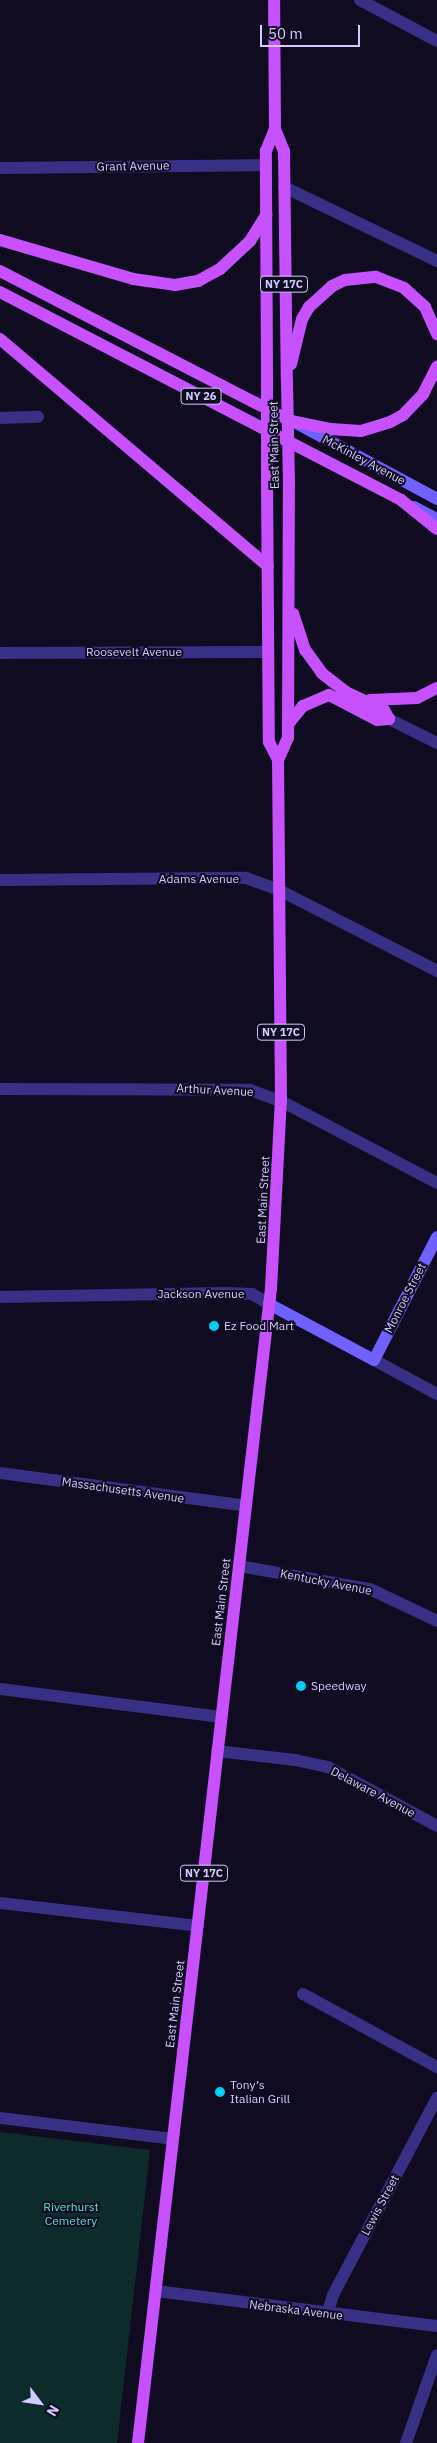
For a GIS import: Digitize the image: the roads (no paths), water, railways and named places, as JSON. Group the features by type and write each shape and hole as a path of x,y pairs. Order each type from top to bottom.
{"main road":[{"name":"East Main Street","path":"274,0 274,128 266,150 267,480 269,742 278,760"},
{"name":"East Main Street","path":"138,2443 269,1304 279,1181 281,1101 278,760 288,738 290,604 284,150 274,128"},
{"path":"0,240 133,279 175,285 198,281 220,269 250,241 266,215"},
{"path":"0,271 291,421 331,429 361,431 390,422 403,415 423,394 437,366"},
{"path":"287,381 302,319 319,296 345,280 376,277 404,288 425,307 437,334"},
{"name":"NY 26","path":"0,292 401,500 437,529"},
{"path":"0,339 268,566"},
{"path":"288,723 303,706 328,695 377,720 388,719 384,710 346,692 312,662 290,604"},
{"path":"361,698 395,701 418,698 437,688"}],"street":[{"path":"360,0 437,40"},
{"name":"Grant Avenue","path":"0,168 266,165"},
{"path":"284,188 437,261"},
{"path":"0,418 38,417"},
{"name":"McKinley Avenue","path":"291,421 437,499"},
{"name":"McKinley Avenue","path":"401,500 437,519"},
{"name":"Roosevelt Avenue","path":"0,653 268,652"},
{"path":"388,719 437,743"},
{"name":"Adams Avenue","path":"0,880 246,878 279,890 437,971"},
{"name":"Arthur Avenue","path":"0,1090 250,1090 281,1101 437,1183"},
{"name":"Monroe Street","path":"374,1360 437,1237"},
{"name":"Jackson Avenue","path":"0,1297 252,1294 437,1394"},
{"name":"Massachusetts Avenue","path":"0,1473 246,1506"},
{"name":"Kentucky Avenue","path":"239,1566 370,1589 437,1621"},
{"path":"0,1689 221,1717"},
{"name":"Delaware Avenue","path":"218,1751 295,1760 328,1767 437,1826"},
{"path":"0,1903 198,1926"},
{"path":"303,1994 437,2068"},
{"name":"Lewis Street","path":"327,2314 333,2295 437,2098"},
{"path":"0,2118 173,2139"},
{"name":"Nebraska Avenue","path":"156,2291 327,2314 437,2326"},
{"path":"406,2443 437,2355"}],"place":[{"name":"Ez Food Mart","path":"214,1326"},
{"name":"Speedway","path":"301,1686"},
{"name":"Tony’s Italian Grill","path":"220,2092"}],"park label":[{"name":"Riverhurst Cemetery","path":"71,2214"}]}
